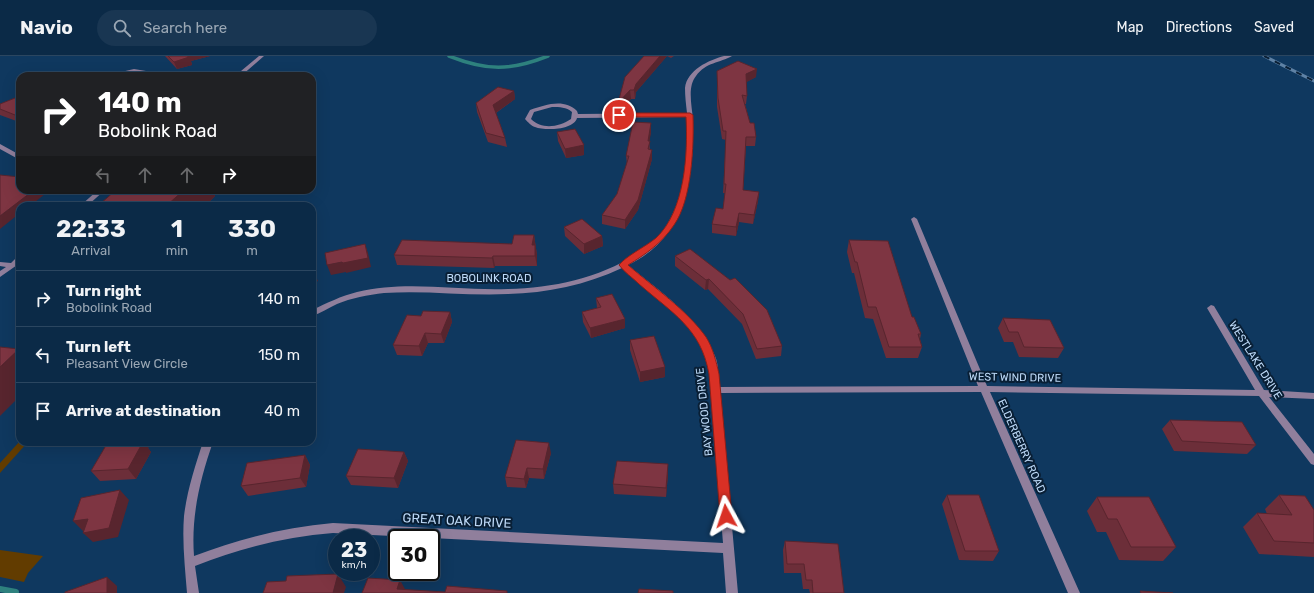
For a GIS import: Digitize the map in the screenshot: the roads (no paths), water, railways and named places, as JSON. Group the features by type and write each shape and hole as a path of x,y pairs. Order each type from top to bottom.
{"street":[{"path":"243,72 262,56"},
{"name":"BOBOLINK ROAD","path":"316,312 336,302 378,291 398,289 508,292 534,291 582,281 623,265 646,250 660,238 672,223 678,210 689,163 691,143 688,87 693,74 707,64 730,56"},
{"path":"125,72 138,70 144,72"},
{"path":"576,116 572,109 560,105 552,105 537,108 532,111 528,119 541,127 557,127 570,123 576,116 690,115"},
{"path":"0,146 16,156"},
{"path":"88,202 97,194"},
{"name":"ELDERBERRY ROAD","path":"914,219 984,389 1074,593"},
{"path":"0,275 16,262"},
{"path":"0,264 12,265"},
{"name":"BAY WOOD DRIVE","path":"623,265 691,324 702,339 711,357 716,390 732,593"},
{"name":"WESTLAKE DRIVE","path":"1211,308 1261,393 1314,461"},
{"name":"WEST WIND DRIVE","path":"716,390 984,389 1261,393 1314,396"},
{"path":"193,593 187,535 190,503 198,469 207,446"},
{"name":"GREAT OAK DRIVE","path":"189,563 258,538 301,530 332,528 728,548"}],"waterway":[{"path":"449,56 487,67 510,67 548,56"},
{"path":"0,589 16,592 15,593"}],"railway":[{"path":"1264,56 1314,81"}]}
